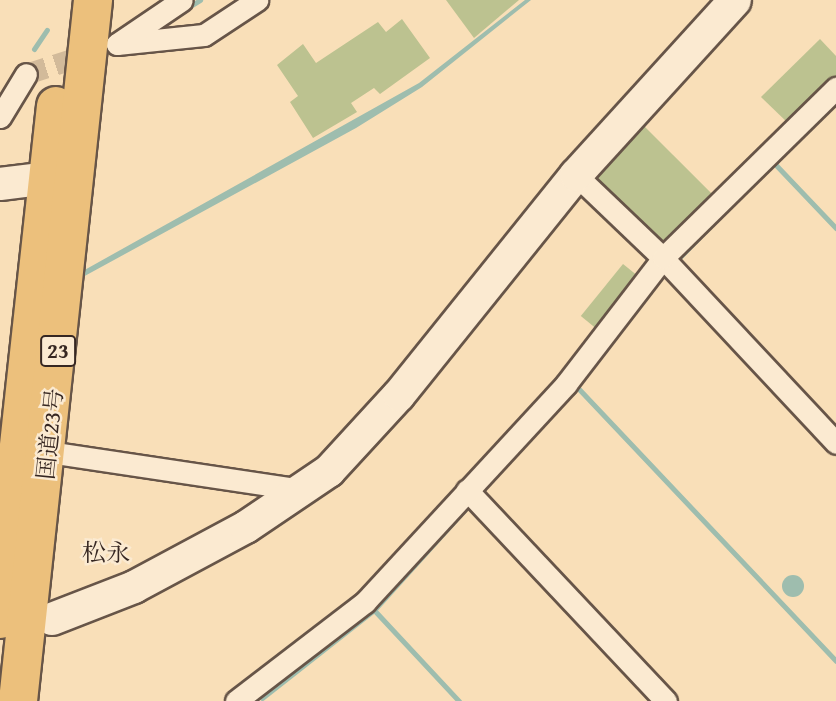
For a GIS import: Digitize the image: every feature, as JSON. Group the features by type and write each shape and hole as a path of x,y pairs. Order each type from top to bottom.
{"highway":[{"name":"国道23号","path":"0,619 68,0"},
{"name":"国道23号","path":"18,701 48,452 93,0"}],"street":[{"path":"183,0 117,44 204,35 257,0"},
{"path":"52,620 134,587 246,527 329,471 392,404 576,175 735,0"},
{"path":"0,117 26,74"},
{"path":"246,699 365,602 566,384 663,258 836,88"},
{"path":"576,175 663,258 836,443"},
{"path":"0,184 48,178"},
{"path":"48,452 301,491"},
{"path":"467,490 666,701"}],"green space":[{"path":"446,0 519,0 474,38"},
{"path":"402,19 430,58 380,94 374,88 351,103 357,112 313,138 290,102 298,96 277,65 303,44 316,63 378,22 386,32"},
{"path":"820,39 836,56 836,79 790,125 761,97"},
{"path":"643,125 716,198 663,251 590,178"},
{"path":"623,264 640,278 598,330 581,316"}],"shaded area":[{"path":"525,0 531,0 422,87 356,128 81,278 81,272 419,83"},
{"path":"793,575 801,578 804,586 801,594 793,597 785,594 782,586 785,578"}],"waterway":[{"path":"184,10 200,0"},
{"path":"34,49 47,30"},
{"path":"774,163 836,228"},
{"path":"676,261 725,211"},
{"path":"577,387 836,661"},
{"path":"262,698 374,610 468,506"},
{"path":"374,610 459,701"}],"tunnel":[{"path":"26,74 94,52"}],"district":[{"name":"松永","path":"106,553"}]}
